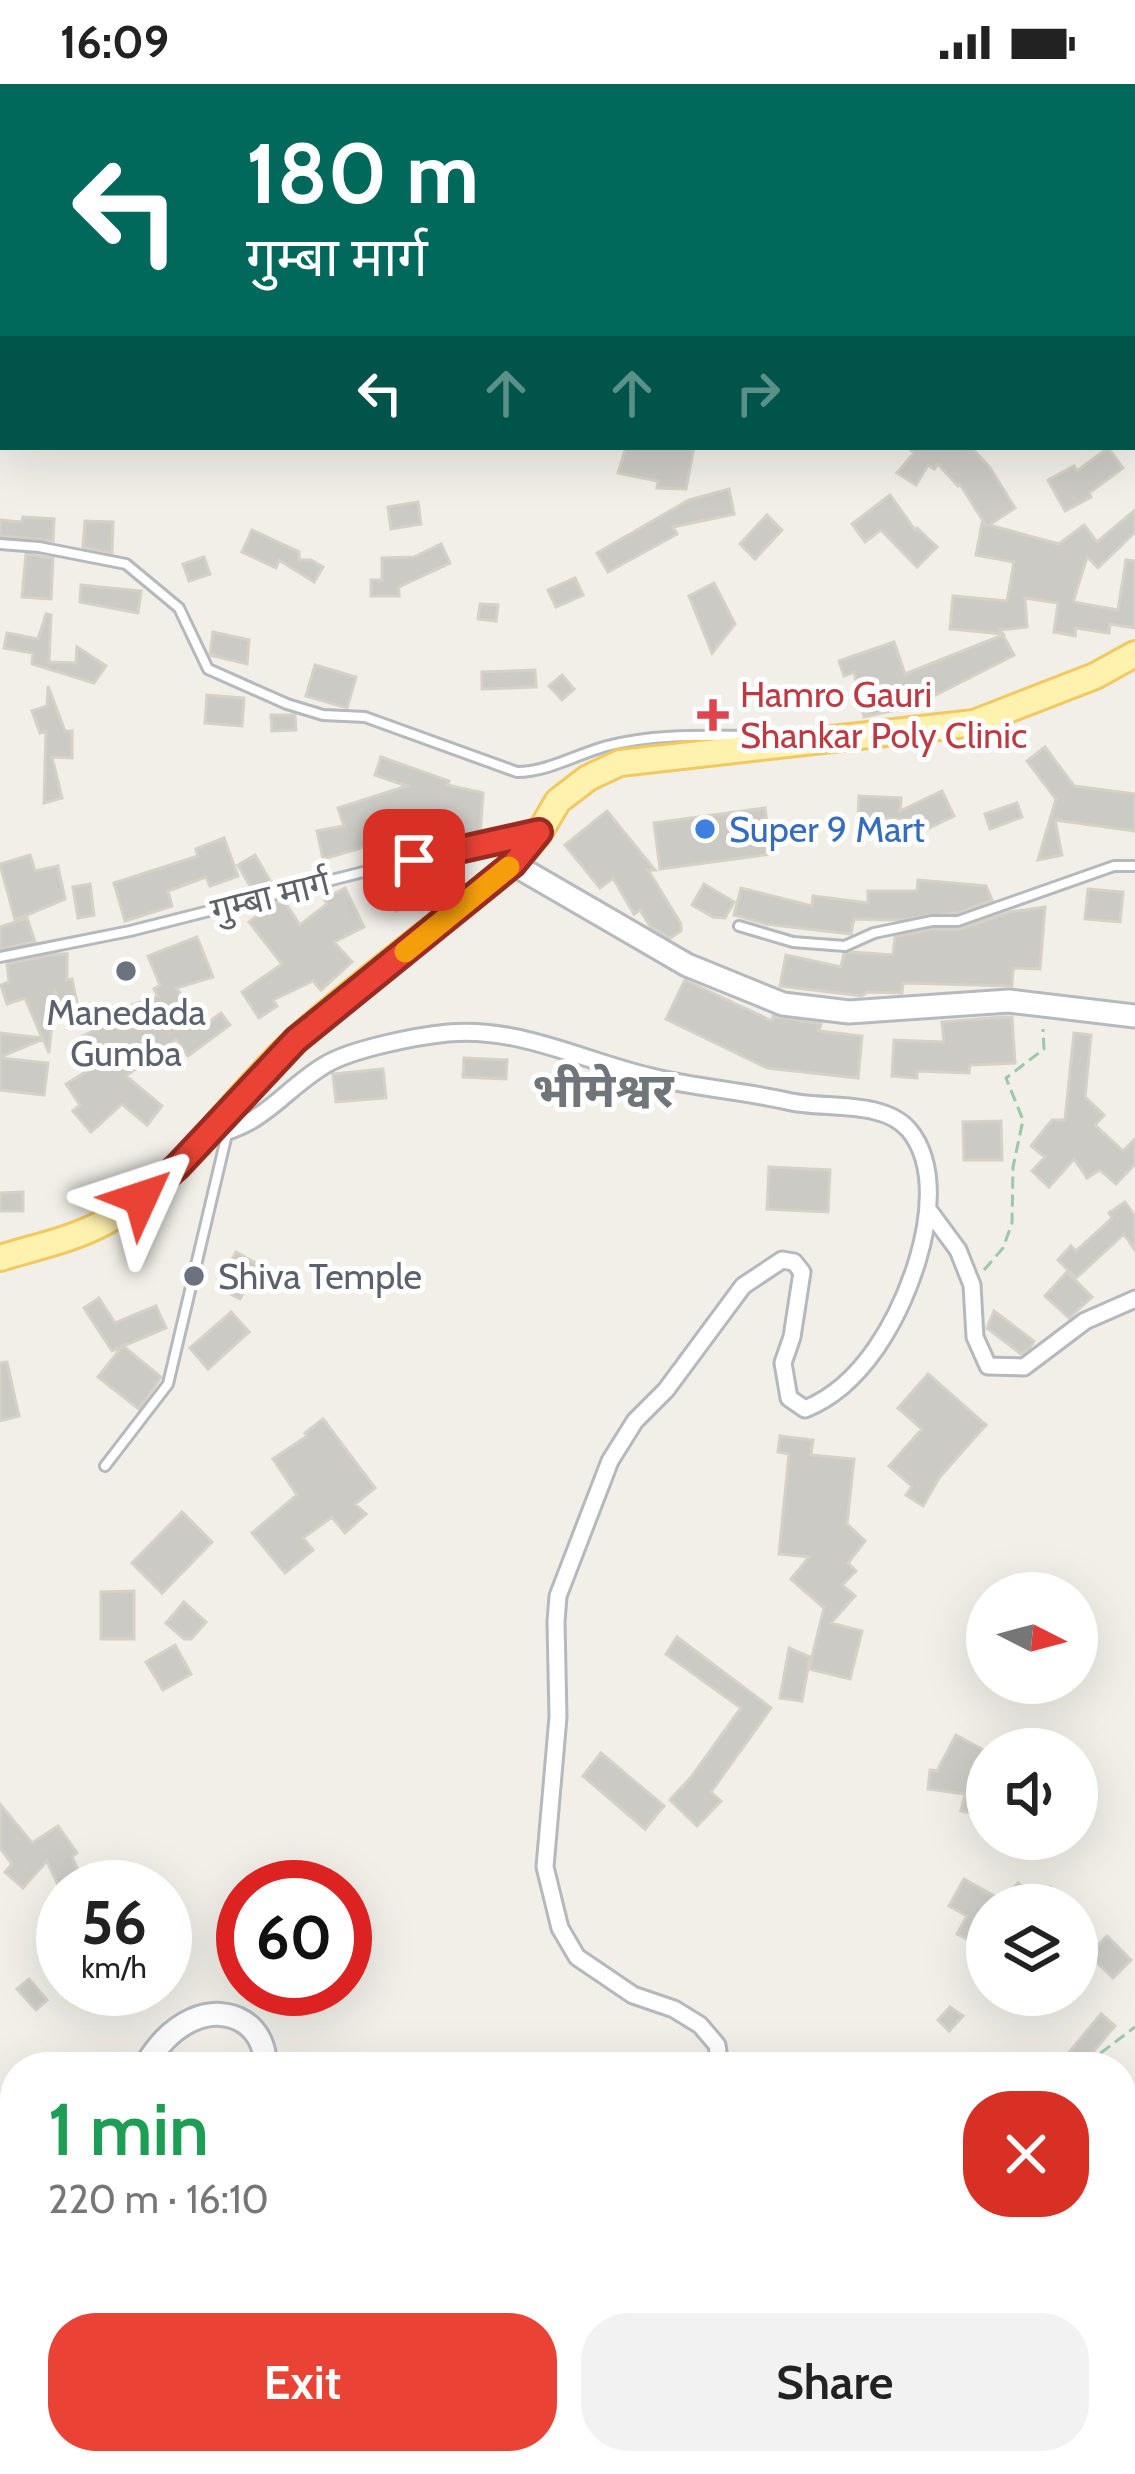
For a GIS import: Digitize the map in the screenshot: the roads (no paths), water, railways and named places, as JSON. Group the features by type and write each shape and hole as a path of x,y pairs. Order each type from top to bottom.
{"main road":[{"path":"0,1258 107,1221 177,1167 215,1134 296,1040 513,864 558,801 588,778 620,763 974,722 1095,676 1135,654"},
{"path":"513,864 686,965 784,1004 849,1012 974,1000 1135,1016"},
{"path":"154,2052 161,2041 191,2020 212,2014 244,2019 258,2034 265,2052"}],"street":[{"path":"215,1134 268,1112 326,1064 450,1033 517,1038 651,1077 813,1108 856,1108 885,1115 908,1128 920,1152 930,1212 912,1279 886,1331 844,1389 805,1408 789,1398 783,1363 802,1272 794,1262 782,1260 743,1286 666,1390 635,1421 610,1461 558,1596 558,1717 545,1867 560,1928 577,1957 633,1995 674,2009 700,2025 718,2052"},
{"path":"930,1212 958,1250 972,1285 976,1337 988,1366 1024,1367 1084,1321 1135,1299"}],"lane":[{"path":"0,544 126,564 179,608 208,669 322,716 365,717 517,772 534,772 605,746 653,736 758,736 803,744"},
{"name":"गुम्बा मार्ग","path":"0,957 130,931 539,832"},
{"path":"739,926 793,942 845,946 874,933 932,921 958,921 1114,866 1135,866"},
{"path":"105,1466 168,1384 215,1134"}],"place":[{"name":"Hamro Gauri Shankar Poly Clinic","path":"713,715"},
{"name":"Super 9 Mart","path":"705,829"},
{"name":"Manedada Gumba","path":"126,971"},
{"name":"Shiva Temple","path":"194,1276"}],"district":[{"name":"भीमेश्वर","path":"603,1090"}]}
